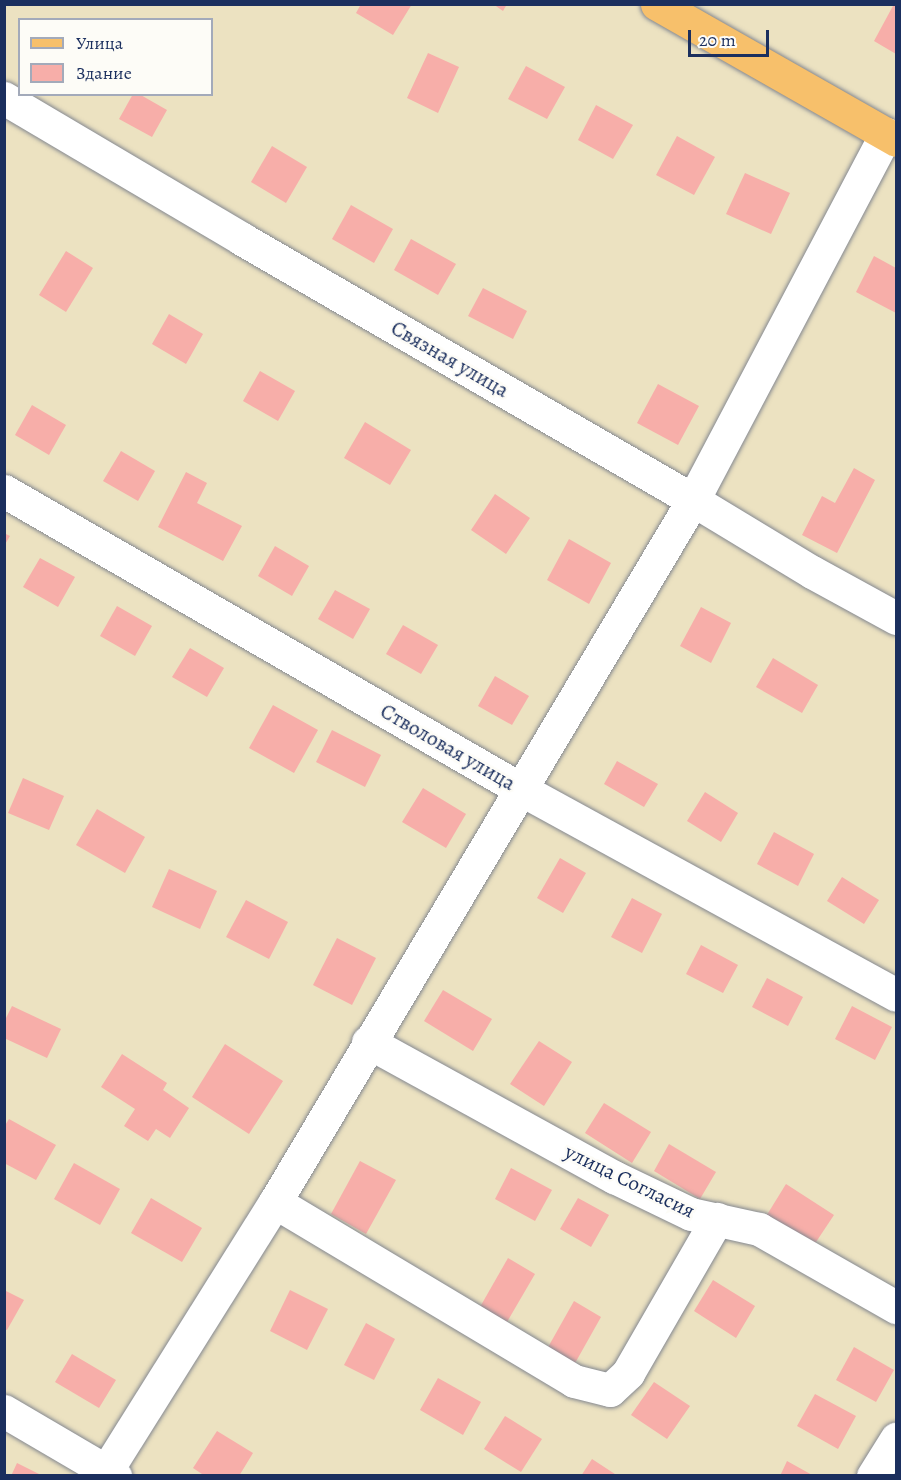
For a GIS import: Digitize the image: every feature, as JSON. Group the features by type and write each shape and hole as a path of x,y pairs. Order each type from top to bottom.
{"main road":[{"path":"657,4 891,137"}],"street":[{"name":"Связная улица","path":"4,98 242,239 693,500 812,572 897,618"},
{"path":"4,1411 108,1474 275,1202 368,1042 522,790 693,500 891,137"},
{"name":"Стволовая улица","path":"4,491 522,790 897,995"},
{"name":"улица Согласия","path":"368,1042 614,1177 691,1214 759,1229 897,1306"},
{"path":"275,1202 574,1381 610,1390 628,1373 717,1218"},
{"path":"873,1476 897,1439"}],"building":[{"path":"361,4 412,4 393,35 356,13"},
{"path":"493,4 507,4 503,11"},
{"path":"896,4 896,54 874,41"},
{"path":"428,53 459,67 438,113 407,98"},
{"path":"526,66 565,87 547,119 508,99"},
{"path":"132,96 142,96 167,110 152,137 119,119"},
{"path":"596,105 633,125 613,159 578,140"},
{"path":"677,136 715,157 694,195 656,175"},
{"path":"272,146 307,167 286,203 251,182"},
{"path":"745,173 790,193 771,234 726,214"},
{"path":"351,205 393,229 374,263 332,239"},
{"path":"411,239 456,264 438,295 394,270"},
{"path":"66,251 93,268 66,312 39,295"},
{"path":"874,256 896,268 896,313 856,292"},
{"path":"483,288 527,311 513,339 468,316"},
{"path":"169,314 203,334 186,364 152,344"},
{"path":"260,371 295,391 278,421 243,401"},
{"path":"658,384 699,406 678,445 637,423"},
{"path":"32,405 66,425 49,455 15,435"},
{"path":"365,422 411,450 390,485 344,458"},
{"path":"121,451 155,471 138,501 103,481"},
{"path":"854,468 875,480 837,553 802,535 822,496 835,503"},
{"path":"186,472 207,483 197,503 242,526 223,561 158,527"},
{"path":"495,494 530,518 506,554 471,530"},
{"path":"4,533 10,536 4,546"},
{"path":"569,539 611,563 589,604 547,580"},
{"path":"275,546 309,566 292,596 258,576"},
{"path":"40,558 75,577 58,607 23,587"},
{"path":"335,590 370,609 353,639 318,619"},
{"path":"117,606 152,626 135,656 100,636"},
{"path":"701,607 731,623 711,663 680,646"},
{"path":"403,625 438,645 421,674 386,654"},
{"path":"190,648 224,668 207,697 172,677"},
{"path":"773,658 818,685 802,713 756,687"},
{"path":"495,676 529,696 512,725 478,706"},
{"path":"273,705 318,730 294,773 249,748"},
{"path":"332,730 381,755 365,787 316,762"},
{"path":"617,761 658,784 644,807 604,784"},
{"path":"23,778 64,796 49,830 8,813"},
{"path":"423,788 466,814 446,848 402,822"},
{"path":"705,792 738,813 721,842 687,821"},
{"path":"97,809 145,837 125,873 76,845"},
{"path":"774,832 814,854 798,886 757,864"},
{"path":"560,858 586,873 563,913 537,898"},
{"path":"169,869 217,891 200,929 152,907"},
{"path":"842,877 879,900 864,924 827,901"},
{"path":"632,898 662,914 642,953 611,937"},
{"path":"246,900 288,922 269,959 226,937"},
{"path":"337,938 376,958 352,1005 313,985"},
{"path":"701,945 738,965 723,993 686,974"},
{"path":"767,978 803,997 788,1026 752,1007"},
{"path":"443,990 492,1019 473,1051 424,1021"},
{"path":"12,1006 61,1029 47,1058 4,1038 4,1022"},
{"path":"852,1006 892,1027 875,1060 835,1039"},
{"path":"539,1041 572,1062 544,1106 510,1084"},
{"path":"225,1044 283,1081 249,1134 192,1097"},
{"path":"122,1054 167,1083 163,1090 189,1108 170,1138 156,1129 148,1141 124,1126 135,1109 101,1087"},
{"path":"604,1103 651,1132 632,1163 585,1133"},
{"path":"9,1119 56,1145 36,1180 4,1163 4,1127"},
{"path":"669,1144 716,1172 700,1199 654,1171"},
{"path":"360,1161 396,1180 366,1234 331,1214"},
{"path":"74,1163 120,1189 100,1225 54,1199"},
{"path":"511,1168 552,1190 535,1221 495,1199"},
{"path":"786,1184 834,1215 812,1248 765,1218"},
{"path":"151,1198 202,1228 182,1262 131,1233"},
{"path":"578,1198 609,1215 591,1247 560,1229"},
{"path":"508,1258 535,1274 507,1322 480,1307"},
{"path":"713,1280 755,1306 736,1338 694,1311"},
{"path":"4,1290 24,1300 7,1330 4,1329"},
{"path":"290,1290 328,1309 307,1350 270,1331"},
{"path":"574,1301 601,1317 574,1365 547,1349"},
{"path":"366,1323 395,1339 374,1380 344,1365"},
{"path":"854,1347 894,1370 876,1402 836,1380"},
{"path":"72,1354 116,1380 99,1408 55,1382"},
{"path":"438,1378 481,1402 463,1435 420,1410"},
{"path":"654,1382 690,1406 667,1439 631,1415"},
{"path":"815,1394 856,1416 838,1449 797,1426"},
{"path":"505,1416 542,1439 521,1472 484,1449"},
{"path":"217,1431 253,1453 239,1476 205,1476 193,1468"},
{"path":"592,1459 618,1476 581,1476"},
{"path":"787,1461 814,1476 780,1476"},
{"path":"17,1463 43,1476 11,1476"}]}
